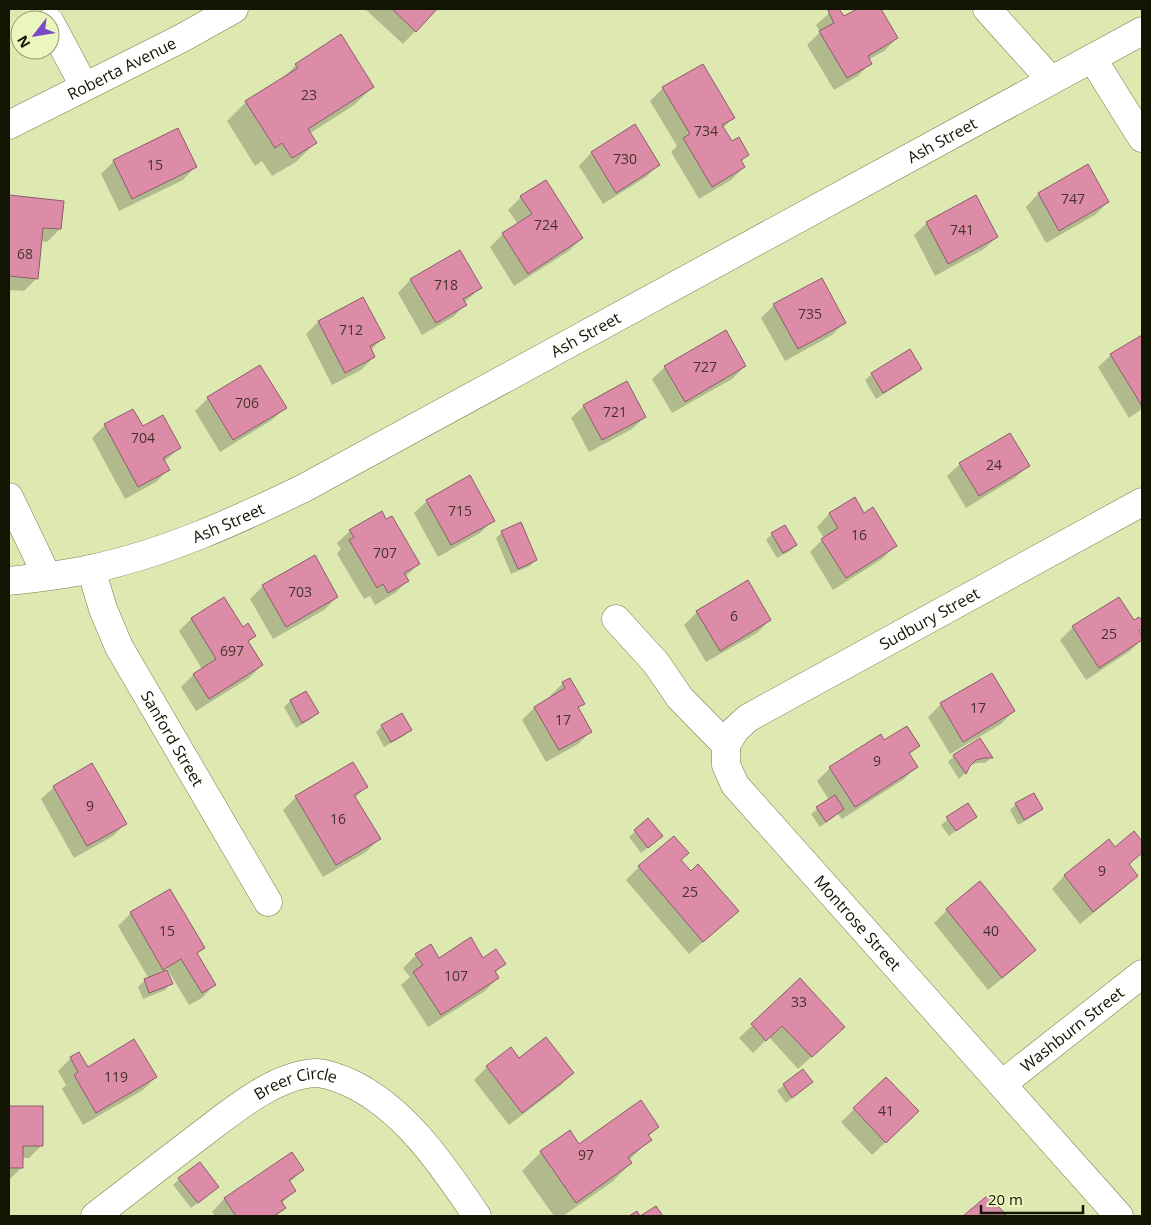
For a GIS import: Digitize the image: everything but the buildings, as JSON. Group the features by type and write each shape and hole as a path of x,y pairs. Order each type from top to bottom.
{"street":[{"name":"Roberta Avenue","path":"9,125 182,38 234,9"},
{"path":"987,9 1050,80"},
{"name":"Ash Street","path":"9,581 91,569 150,553 186,541 257,511 304,488 1142,31"},
{"path":"60,41 84,86"},
{"path":"1092,58 1142,138"},
{"path":"9,497 47,576"},
{"name":"Sudbury Street","path":"726,745 735,730 748,718 1142,502"},
{"name":"Sanford Street","path":"91,569 103,609 119,647 268,902"},
{"path":"616,618 656,663 680,698 726,745"},
{"name":"Montrose Street","path":"726,745 726,765 735,785 1119,1216"},
{"name":"Washburn Street","path":"1002,1084 1142,974"},
{"name":"Breer Circle","path":"95,1216 253,1096 295,1077 316,1073 336,1077 356,1086 375,1097 397,1115 440,1165 477,1216"}]}
